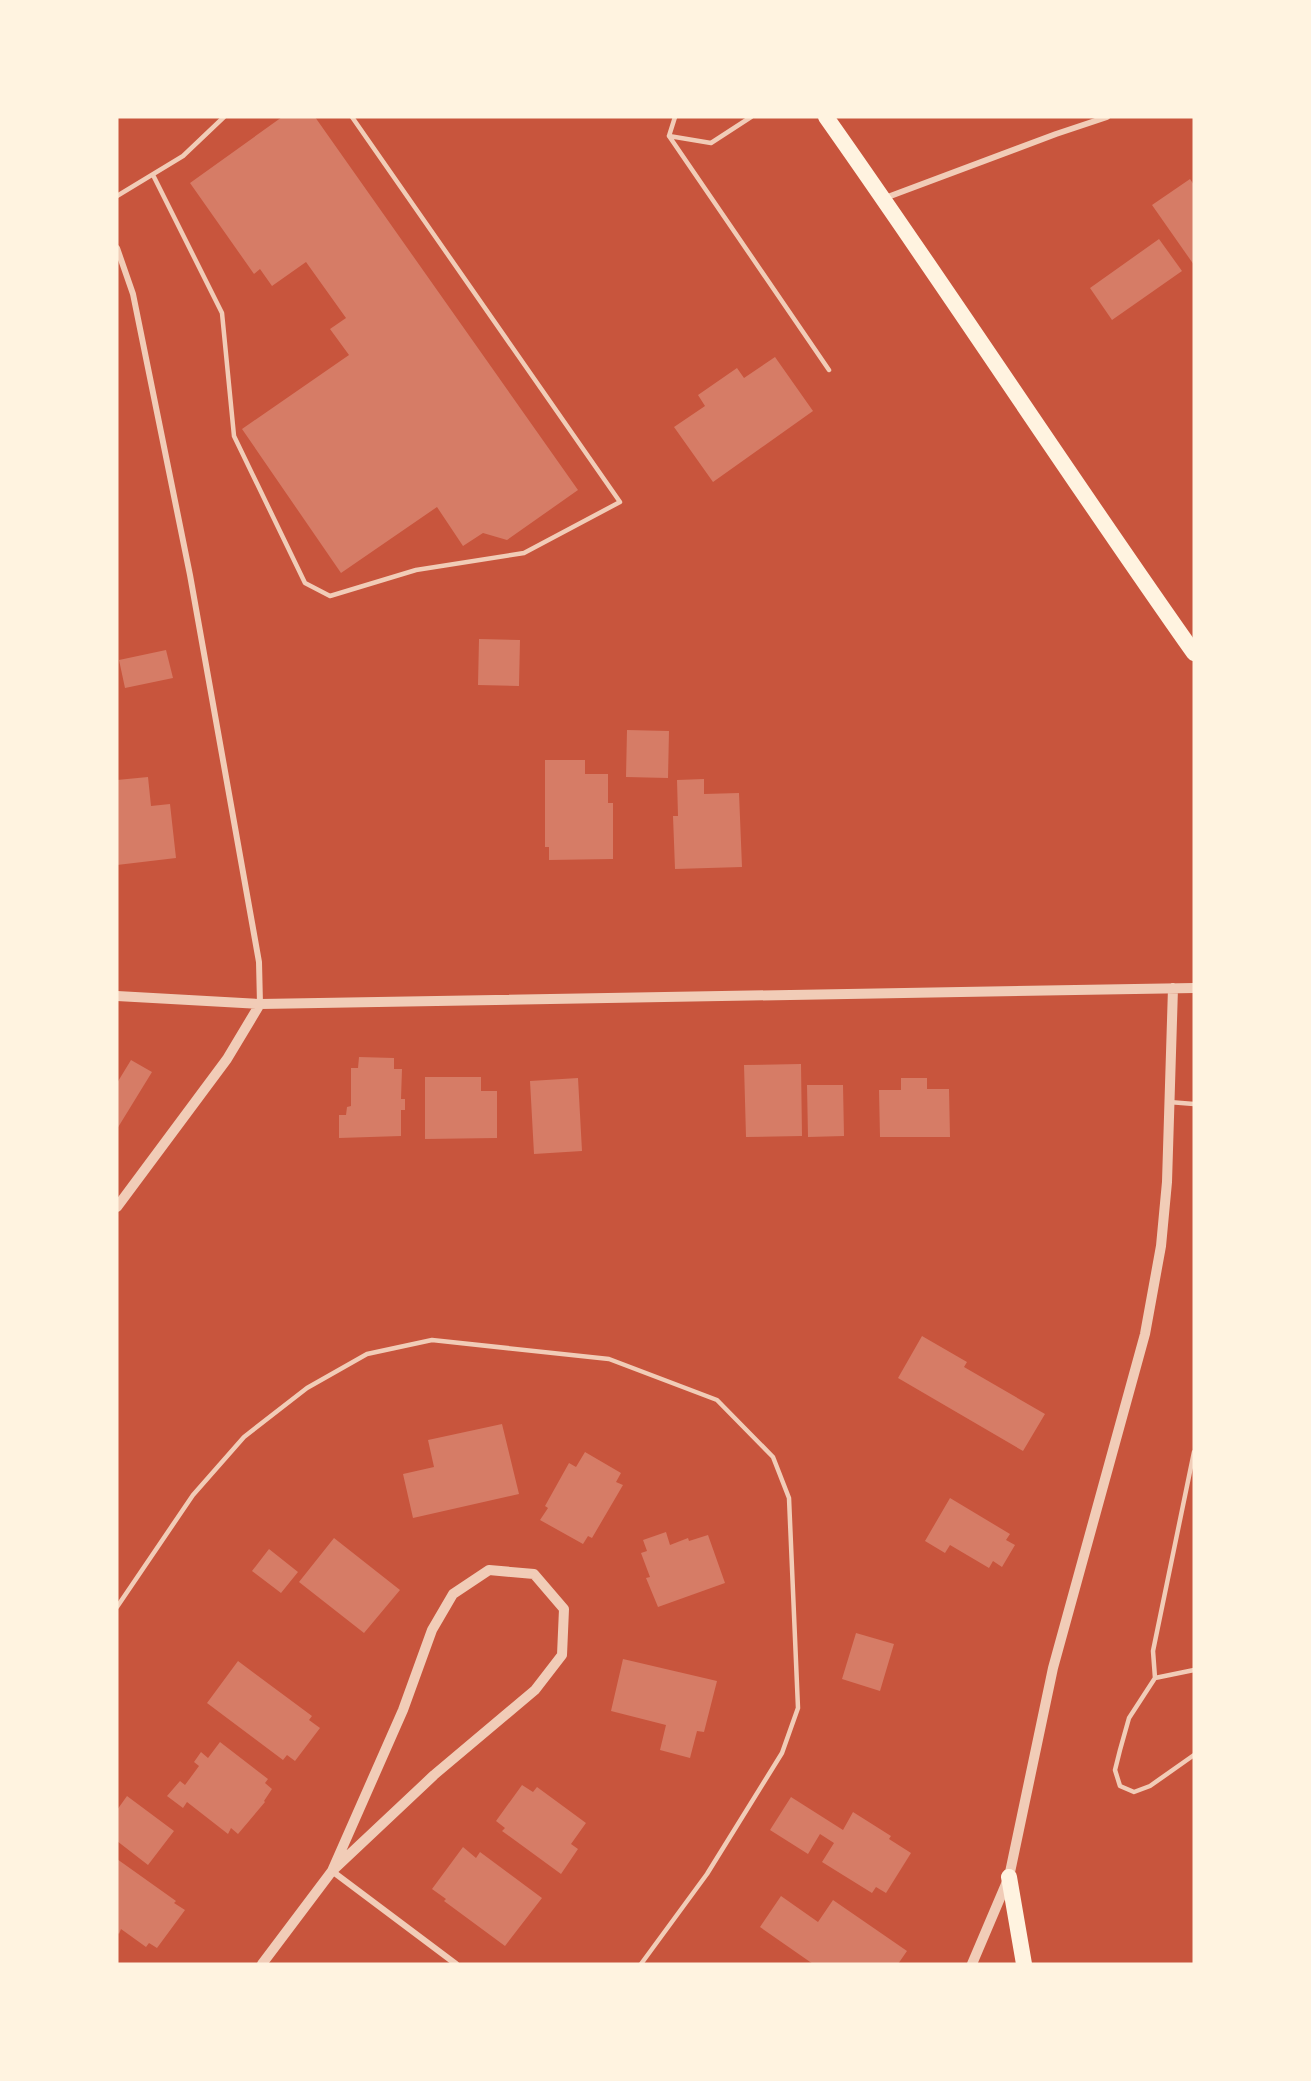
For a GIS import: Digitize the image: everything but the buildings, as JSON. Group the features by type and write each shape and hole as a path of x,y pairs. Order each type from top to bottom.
{"highway":[{"path":"826,117 884,198 1104,525 1194,653"},
{"path":"1009,1877 1024,1964"}],"street":[{"path":"884,198 1107,117"},
{"path":"117,248 133,294 190,574 259,962 260,1004 227,1059 117,1207"},
{"path":"972,1964 1009,1877 1053,1668 1145,1334 1161,1246 1167,1182 1173,988"},
{"path":"117,996 260,1004 1194,988"},
{"path":"262,1964 332,1871 434,1775 535,1690 562,1654 564,1609 534,1574 489,1570 453,1593 432,1630 403,1710 332,1871"},
{"path":"332,1871 456,1964"}],"lane":[{"path":"117,196 183,156 224,117"},
{"path":"153,175 222,313 234,436 305,583 330,596 416,570 524,553 620,502 352,117"},
{"path":"669,136 675,117"},
{"path":"669,136 711,143 751,117"},
{"path":"669,136 829,370"},
{"path":"1169,1102 1194,1104"},
{"path":"117,1607 194,1495 244,1437 307,1388 367,1354 432,1340 609,1359 717,1400 773,1456 789,1498 798,1708 782,1753 707,1874 641,1964"},
{"path":"1194,1452 1153,1651 1155,1678 1130,1718 1115,1770 1120,1786 1134,1792 1150,1786 1194,1755"},
{"path":"1155,1678 1194,1670"}]}
